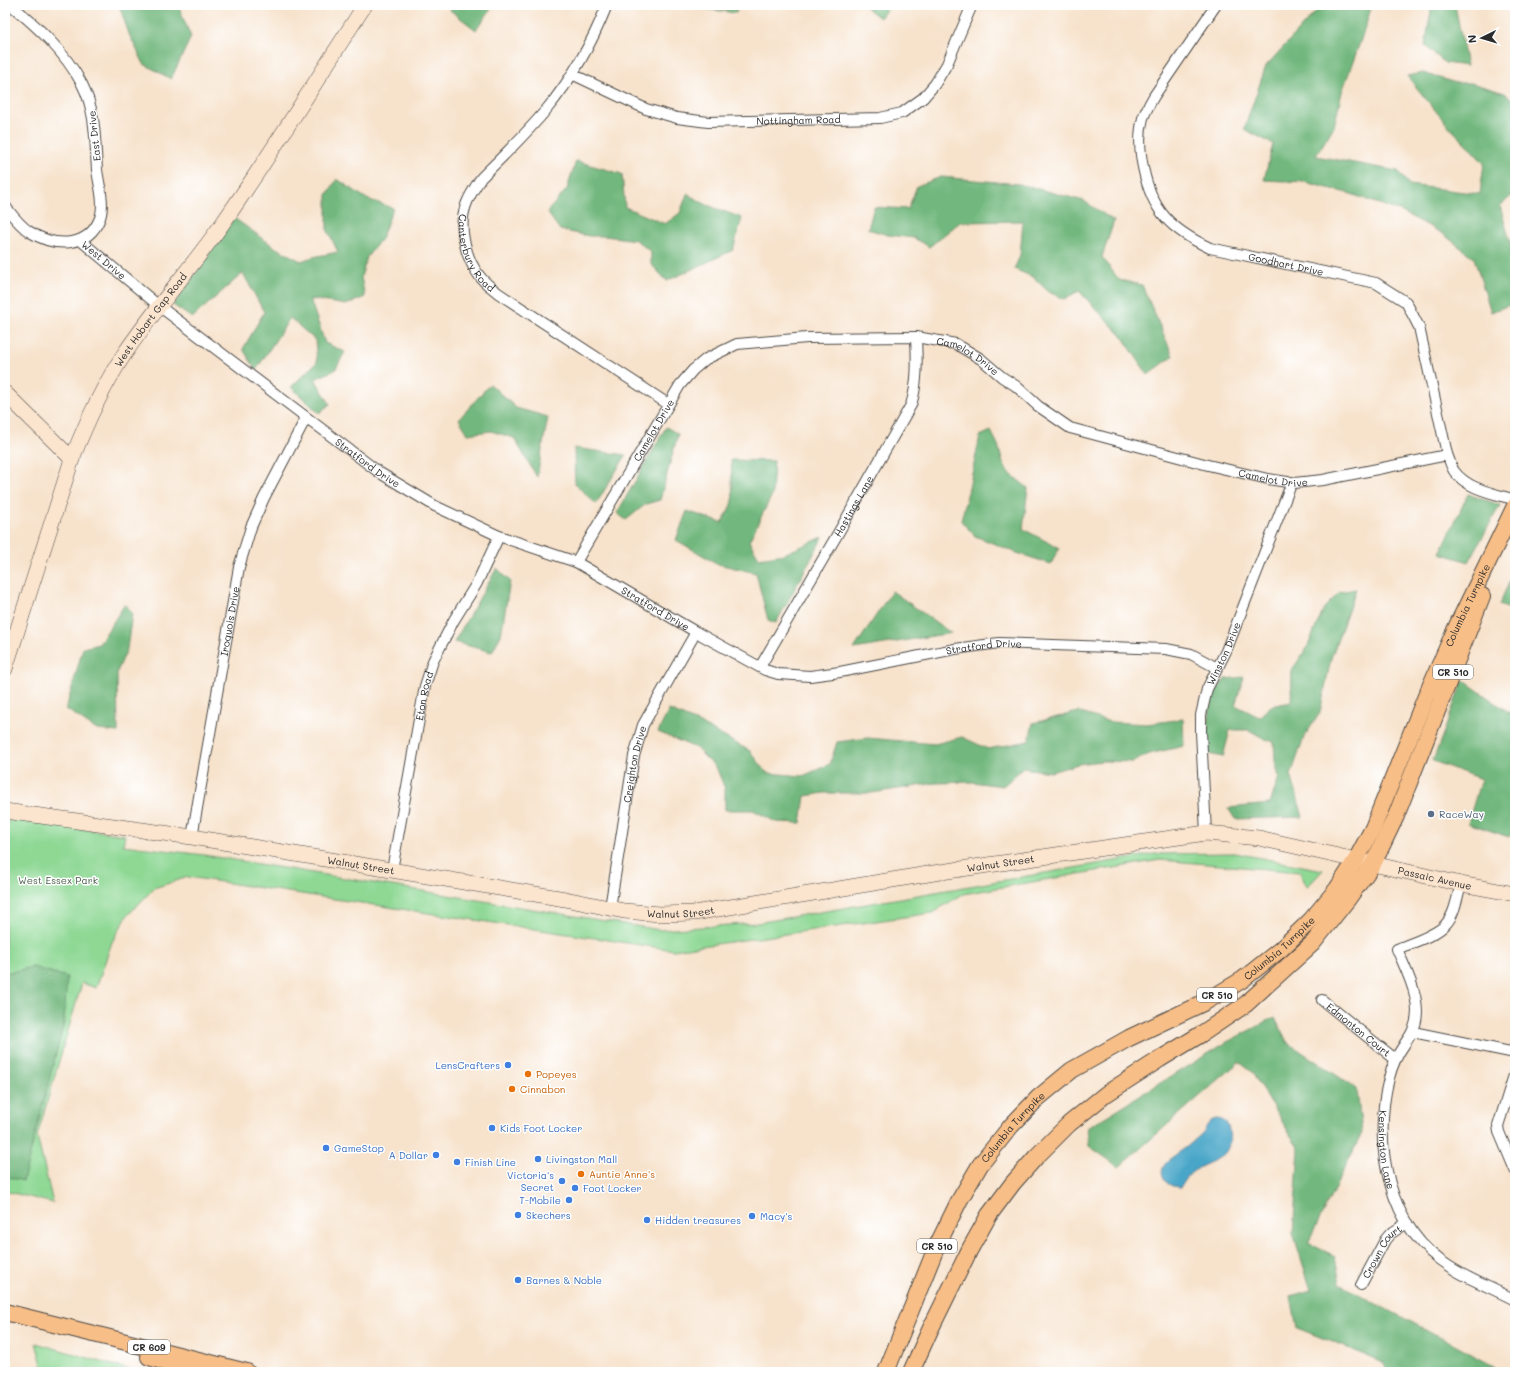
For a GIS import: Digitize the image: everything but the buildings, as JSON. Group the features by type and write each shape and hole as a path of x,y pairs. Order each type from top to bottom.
{"main road":[{"name":"Columbia Turnpike","path":"886,1372 936,1248 959,1201 980,1165 1011,1126 1038,1098 1072,1070 1129,1038 1205,1002 1242,980 1281,950 1311,920 1337,889 1356,860 1374,828 1426,696 1451,640 1515,507"},
{"name":"Columbia Turnpike","path":"911,1372 970,1249 990,1215 1013,1183 1036,1157 1069,1124 1106,1094 1208,1030 1246,1004 1267,986 1313,943 1373,864 1396,816 1458,660 1515,507"},
{"name":"CR 609","path":"5,1312 248,1372"},
{"name":"CR 609","path":"51,1324 195,1372"}],"street":[{"name":"East Drive","path":"11,5 28,19 54,45 82,84 90,104 94,122 97,170 102,203 100,218 95,227 89,234 80,240"},
{"name":"West Hobart Gap Road","path":"5,669 72,458 81,435 111,376 159,306 224,221 365,5"},
{"name":"Canterbury Road","path":"607,5 598,28 572,74 546,110 481,178 474,188 464,213 464,234 468,253 477,273 498,293 668,404"},
{"name":"Nottingham Road","path":"572,74 646,109 677,118 708,122 880,118 902,113 923,98 935,84 947,64 972,5"},
{"name":"Goodhart Drive","path":"1216,5 1154,96 1147,107 1143,119 1141,155 1153,198 1165,217 1181,232 1210,248 1376,284 1406,302 1419,327 1447,455 1453,470 1461,479 1471,486 1515,500"},
{"name":"West Drive","path":"5,206 18,222 30,232 43,238 67,243 80,240 159,306"},
{"name":"Stratford Drive","path":"159,306 380,473 435,506 499,536 576,562 696,632 760,667 778,674 810,676 840,672 955,649 999,643 1166,649 1190,654 1217,668"},
{"name":"Camelot Drive","path":"576,562 680,385 693,370 706,359 737,344 807,338 916,337 956,344 981,359 1002,378 1016,386 1038,406 1070,428 1208,465 1268,479 1292,482 1323,480 1447,455"},
{"name":"Hastings Lane","path":"760,667 834,542 912,405 918,374 916,337"},
{"path":"5,393 72,458"},
{"name":"Iroquois Drive","path":"192,837 239,567 251,526 306,418"},
{"name":"Winston Drive","path":"1206,833 1201,732 1202,715 1207,689 1226,650 1292,482"},
{"name":"Eton Road","path":"392,870 424,686 433,661 454,620 477,583 499,536"},
{"name":"Creighton Drive","path":"610,908 634,756 643,725 696,632"},
{"name":"Walnut Street","path":"5,811 192,837 565,899 624,911 660,914 694,912 934,873 1206,833 1259,838 1356,860"},
{"name":"Passaic Avenue","path":"1356,860 1460,884 1515,894"},
{"name":"Kensington Lane","path":"1460,884 1451,915 1445,926 1433,934 1397,948 1417,1004 1413,1032 1395,1059 1389,1078 1385,1099 1383,1134 1384,1160 1390,1184 1398,1206 1418,1239 1430,1252 1449,1267 1515,1300"},
{"name":"Edmonton Court","path":"1322,1000 1395,1059"},
{"path":"1413,1032 1515,1053"},
{"path":"1515,1072 1512,1094 1498,1126 1499,1132 1515,1170"},
{"name":"Crown Court","path":"1361,1285 1384,1240 1390,1234 1407,1223"}],"green space":[{"path":"119,5 178,5 191,37 171,79 144,64 129,34"},
{"path":"452,5 494,5 476,30 450,10"},
{"path":"699,5 738,5 736,13 698,8"},
{"path":"863,5 890,5 880,18"},
{"path":"1319,5 1372,5 1342,92 1334,126 1316,156 1398,171 1409,185 1480,194 1484,163 1444,121 1407,76 1423,73 1456,83 1471,83 1505,93 1515,102 1515,193 1500,206 1510,241 1515,277 1512,304 1491,312 1474,258 1442,233 1402,212 1351,194 1305,182 1264,180 1273,144 1244,129 1266,66 1317,10"},
{"path":"1432,5 1455,5 1467,66 1445,63 1425,46"},
{"path":"576,161 622,174 625,207 665,224 680,213 687,194 707,205 742,218 733,250 667,281 651,264 651,252 636,240 605,236 589,236 560,230 547,212 567,189"},
{"path":"941,177 1019,184 1084,201 1114,221 1102,257 1119,280 1142,285 1173,356 1148,375 1122,336 1079,291 1064,299 1049,292 1033,277 1014,269 1020,256 1023,221 960,222 929,247 914,238 888,235 868,229 874,207 908,209 917,186"},
{"path":"337,179 367,199 393,208 381,239 367,257 361,277 365,297 346,305 310,299 325,343 345,352 335,370 315,379 330,404 319,413 291,387 317,362 315,340 290,318 256,370 243,349 264,312 243,273 192,318 173,305 234,218 276,248 301,261 338,252 327,229 327,195"},
{"path":"490,384 516,408 548,417 537,477 514,438 491,431 468,434 459,419"},
{"path":"666,427 678,434 660,500 646,504 626,520 617,513"},
{"path":"991,431 1008,472 1028,488 1023,529 1059,548 1051,564 1017,553 975,536 961,521 980,436"},
{"path":"574,448 626,455 596,504 575,484"},
{"path":"731,460 774,461 772,495 749,541 759,558 784,554 823,537 776,623 768,620 756,573 718,564 676,540 687,511 722,523 733,502"},
{"path":"1468,494 1500,505 1469,562 1440,553"},
{"path":"497,568 510,581 501,635 492,652 454,642"},
{"path":"1515,569 1515,611 1499,605"},
{"path":"1356,589 1331,658 1320,713 1304,737 1291,775 1303,817 1235,819 1228,808 1270,804 1279,777 1275,761 1274,742 1249,730 1230,730 1223,757 1208,754 1208,730 1211,698 1225,679 1244,677 1235,705 1259,717 1271,706 1291,702 1292,670 1307,648 1324,608 1340,592"},
{"path":"892,591 951,633 854,649"},
{"path":"125,604 132,614 127,649 117,672 118,732 97,730 66,709 83,648 99,644"},
{"path":"1463,680 1510,713 1515,714 1515,828 1509,837 1468,823 1481,779 1433,761"},
{"path":"669,710 699,723 750,751 767,773 803,776 830,764 837,742 868,738 935,744 962,737 988,749 1029,741 1033,723 1078,712 1110,722 1147,724 1183,719 1184,746 1149,754 1133,762 1102,761 1078,764 1051,772 1023,768 1003,786 972,782 936,783 872,793 824,793 805,796 801,823 776,822 753,810 725,810 725,789 717,769 696,748 658,732"},
{"name":"West Essex Park","path":"10,818 125,835 123,845 204,855 660,930 757,923 1154,854 1235,853 1323,870 1307,887 1300,872 1160,860 963,894 932,913 674,950 188,877 154,888 127,916 112,942 96,988 82,983 37,1136 53,1203 5,1191 5,830"},
{"path":"33,967 67,977 64,1023 23,1181 5,1176 5,973"},
{"path":"1275,1017 1287,1042 1357,1089 1362,1133 1308,1243 1335,1256 1340,1284 1505,1372 1389,1372 1383,1362 1297,1328 1291,1296 1311,1290 1293,1233 1299,1149 1251,1071 1239,1062 1119,1167 1089,1146 1087,1128 1227,1042"},
{"path":"36,1343 137,1372 44,1372"}],"water":[{"path":"1217,1119 1225,1122 1229,1130 1230,1140 1228,1148 1224,1154 1191,1173 1180,1187 1167,1183 1162,1173 1166,1163 1201,1135 1210,1122"}],"place":[{"name":"RaceWay","path":"1431,814"},
{"name":"LensCrafters","path":"508,1065"},
{"name":"Popeyes","path":"528,1074"},
{"name":"Cinnabon","path":"512,1089"},
{"name":"Kids Foot Locker","path":"492,1128"},
{"name":"GameStop","path":"326,1148"},
{"name":"A Dollar","path":"436,1155"},
{"name":"Livingston Mall","path":"538,1159"},
{"name":"Finish Line","path":"457,1162"},
{"name":"Auntie Anne's","path":"581,1174"},
{"name":"Victoria's Secret","path":"562,1181"},
{"name":"Foot Locker","path":"575,1188"},
{"name":"T-Mobile","path":"569,1200"},
{"name":"Skechers","path":"518,1215"},
{"name":"Macy's","path":"752,1216"},
{"name":"Hidden treasures","path":"647,1220"},
{"name":"Barnes & Noble","path":"518,1280"}]}
